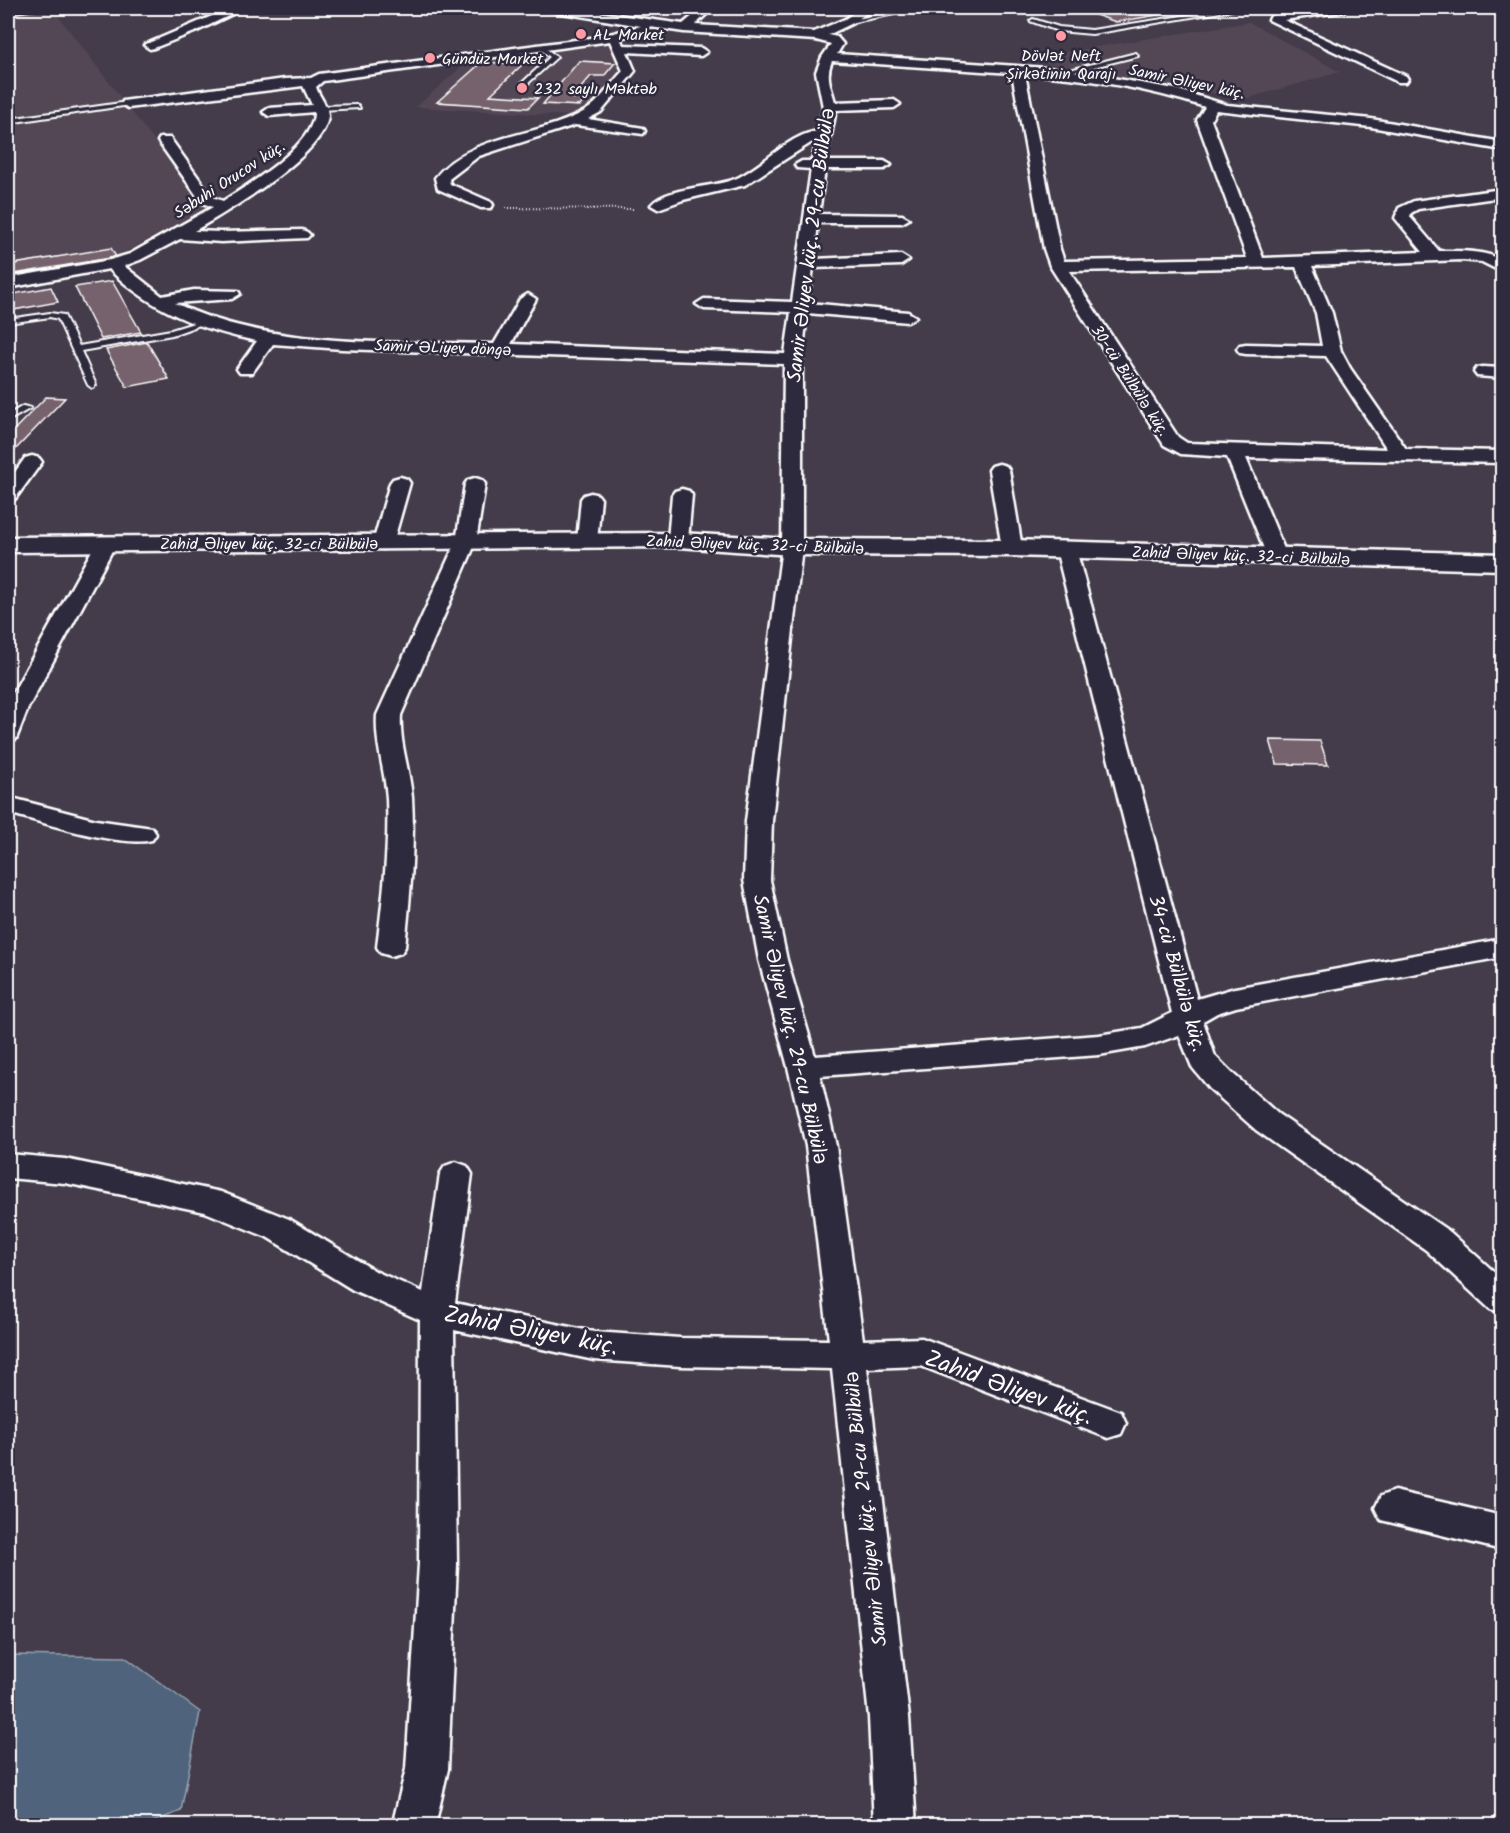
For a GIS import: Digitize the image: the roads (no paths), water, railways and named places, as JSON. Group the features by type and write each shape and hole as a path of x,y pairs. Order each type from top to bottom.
{"street":[{"path":"150,45 239,8"},
{"name":"Samir Əliyev küç.","path":"550,8 684,29 1018,71 1061,73 1175,93 1212,106 1371,123 1503,146"},
{"path":"684,29 708,8"},
{"path":"822,46 849,21 868,8"},
{"path":"1344,8 1275,18 1275,20 1402,79"},
{"path":"616,42 654,25"},
{"path":"486,205 443,186 442,178 474,153 576,121 596,109 629,71 616,42"},
{"path":"128,105 285,83 311,82 327,77 542,48 616,42 701,52"},
{"name":"Samir Əliyev küç. 29-cu Bülbülə","path":"822,46 822,85 830,106 818,166 807,264 796,325 793,359 792,547 759,822 757,880 773,960 803,1067 821,1146 848,1355 889,1717 895,1826"},
{"name":"30-cü Bülbülə küç.","path":"1018,71 1052,249 1058,266 1171,441 1181,448 1197,451 1503,457"},
{"path":"269,112 320,108 308,88 311,82"},
{"path":"830,106 894,104"},
{"path":"1212,106 1204,120 1257,263"},
{"name":"Səbuhi Orucov küç.","path":"8,283 113,264 135,257 224,206 297,155 318,129 320,108"},
{"path":"576,121 638,131"},
{"path":"658,205 669,198 741,182 807,138 824,136"},
{"path":"165,141 207,200 224,206"},
{"path":"771,162 818,166 885,165"},
{"path":"1435,256 1402,218 1404,211 1414,205 1501,193"},
{"path":"813,218 902,219"},
{"path":"175,234 221,237 302,235"},
{"path":"1058,266 1302,262 1435,256 1482,257 1494,260 1503,267"},
{"path":"807,264 901,260"},
{"path":"1302,262 1324,313 1332,351 1341,368 1400,454"},
{"name":"Samir ƏLiyev döngə","path":"113,264 126,279 157,302 207,321 268,338 342,344 793,359"},
{"path":"157,302 194,295 232,294"},
{"path":"500,349 528,299"},
{"path":"704,304 801,307 908,317"},
{"path":"246,369 268,338"},
{"path":"1246,350 1332,351"},
{"path":"1483,372 1503,373"},
{"path":"1234,451 1277,556"},
{"path":"8,495 32,462"},
{"path":"999,470 1012,548"},
{"path":"383,543 400,483"},
{"path":"391,947 397,892 399,795 386,731 388,715 466,542 475,484"},
{"path":"678,540 682,495"},
{"path":"586,541 591,500"},
{"name":"Zahid Əliyev küç. 32-ci Bülbülə","path":"8,545 678,540 792,547 1066,549 1503,562"},
{"path":"8,734 16,708 105,544"},
{"name":"34-cü Bülbülə küç.","path":"1066,549 1187,1017 1202,1060 1221,1081 1267,1122 1437,1241 1503,1299"},
{"path":"8,805 95,828 143,834"},
{"path":"803,1067 1099,1045 1145,1037 1165,1030 1207,1006 1235,998 1503,948"},
{"name":"Zahid Əliyev küç.","path":"8,1166 65,1172 210,1201 278,1228 365,1281 437,1313 594,1346 680,1352 848,1355 922,1352 1108,1423"},
{"path":"413,1826 427,1769 438,1564 437,1313 456,1173"},
{"path":"1394,1508 1503,1533"}],"lane":[{"path":"8,11 41,8"},
{"path":"849,21 922,8"},
{"path":"1033,21 1058,29 1092,32 1242,8"},
{"path":"524,84 555,57 542,48"},
{"path":"1061,73 1136,55"},
{"path":"8,122 128,105"},
{"path":"320,108 358,107"},
{"path":"8,321 56,315 61,317 92,385"},
{"path":"77,349 172,332 207,321"},
{"path":"8,418 26,408"}],"water":[{"path":"8,1655 125,1657 200,1712 181,1811 145,1825 8,1825"}],"place":[{"name":"AL Market","path":"581,34"},
{"name":"Dövlət Neft Şirkətinin Qarajı","path":"1061,36"},
{"name":"Gündüz Market","path":"430,58"},
{"name":"232 saylı Məktəb","path":"522,88"}]}
